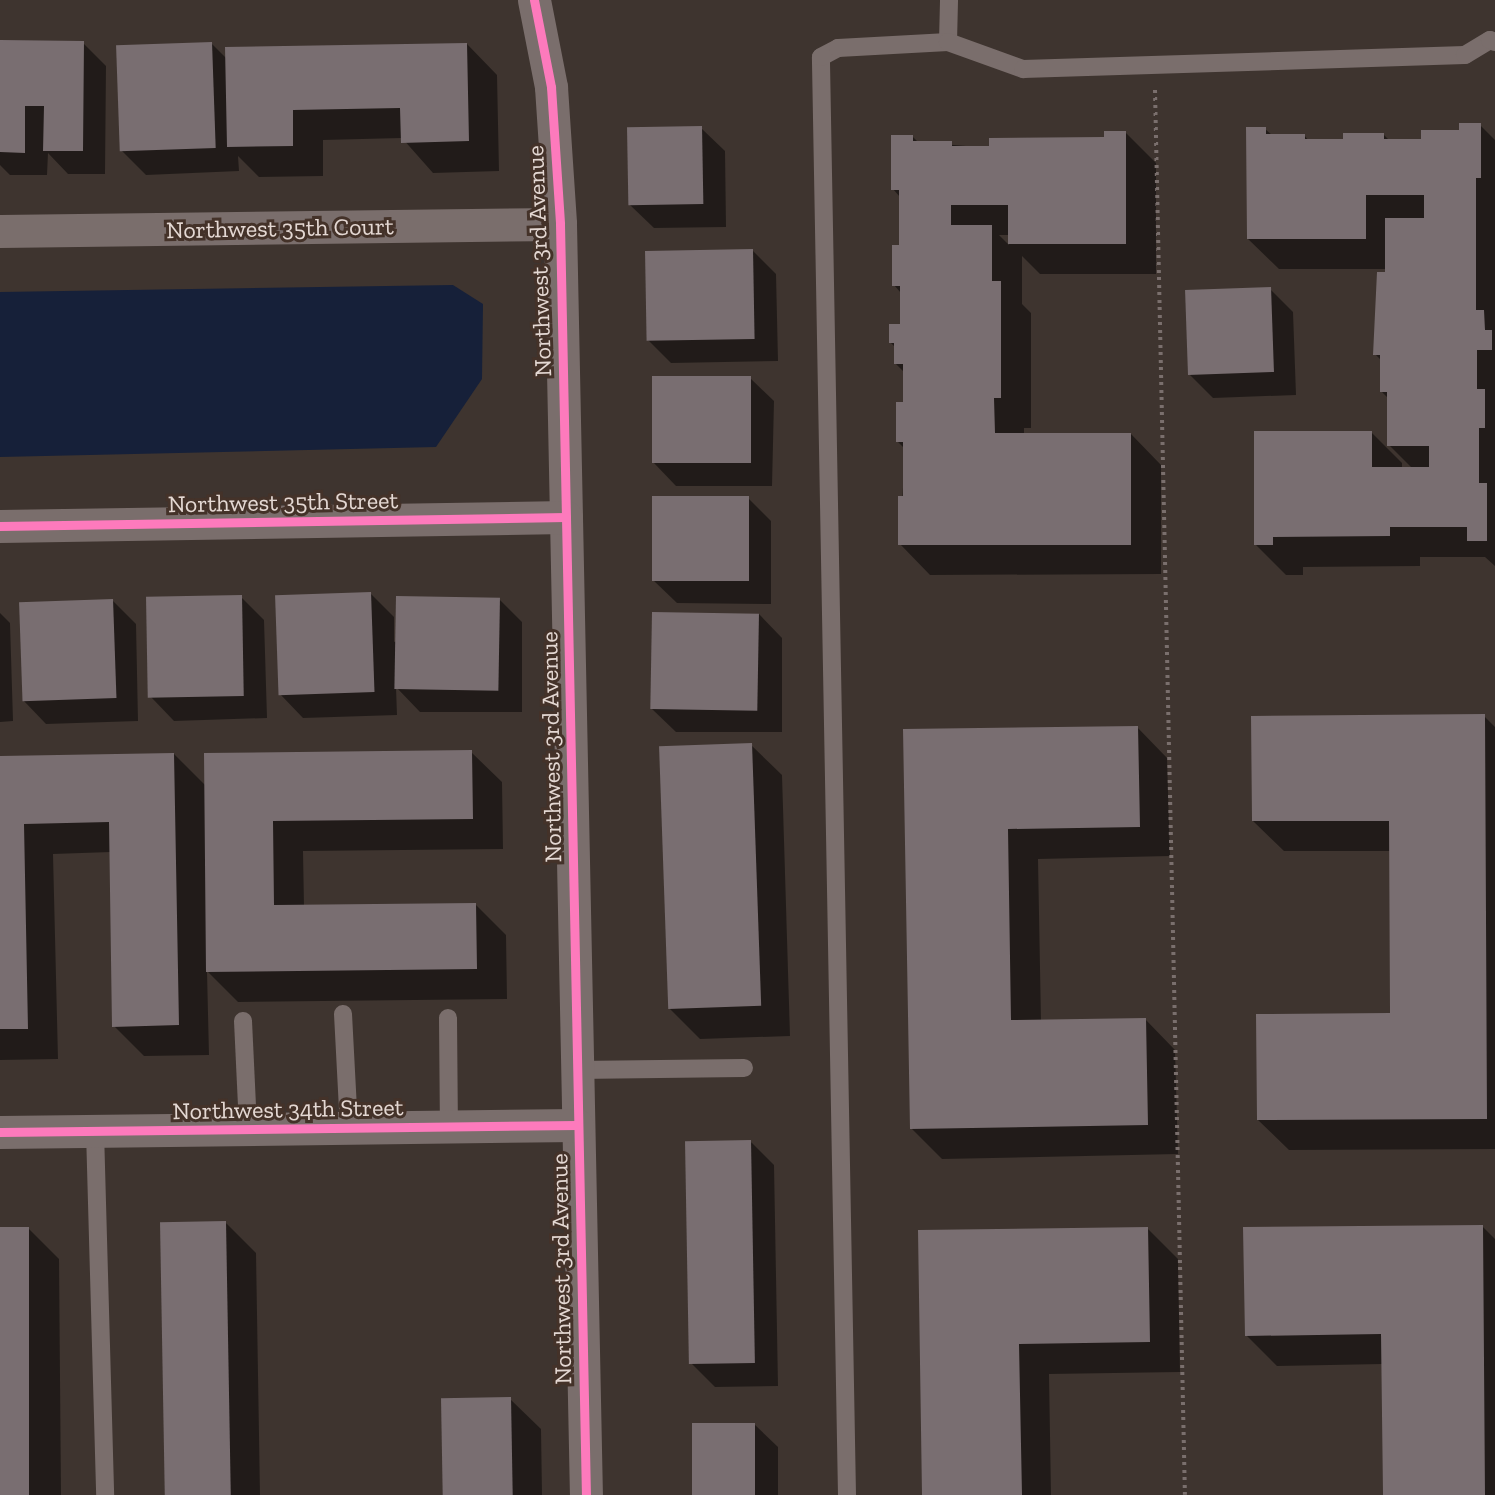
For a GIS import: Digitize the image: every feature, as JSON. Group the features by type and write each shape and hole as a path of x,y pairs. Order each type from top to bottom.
{"street":[{"name":"Northwest 3rd Avenue","path":"534,0 551,87 560,224 586,1495"},
{"name":"Northwest 35th Court","path":"0,231 560,224"},
{"name":"Northwest 35th Street","path":"0,526 566,517"},
{"name":"Northwest 34th Street","path":"0,1132 577,1125"}],"lane":[{"path":"948,42 949,0"},
{"path":"847,1495 821,57 837,48 948,42 1023,69 1465,55 1490,40 1495,42"},
{"path":"343,1014 349,1128"},
{"path":"448,1018 449,1126"},
{"path":"243,1021 248,1129"},
{"path":"576,1070 744,1068"},
{"path":"95,1131 105,1495"}],"path":[{"path":"1154,65 1185,1495"}],"water":[{"path":"453,285 483,304 482,379 436,447 0,457 0,292"}],"building":[{"path":"0,40 84,41 83,151 43,151 44,106 25,106 25,153 0,152"},
{"path":"212,42 216,148 120,151 116,45"},
{"path":"467,43 469,141 401,143 400,108 293,110 293,146 227,147 225,47"},
{"path":"1459,123 1481,123 1481,178 1476,178 1476,310 1484,310 1485,330 1492,330 1492,350 1477,350 1477,389 1485,389 1485,428 1479,428 1479,483 1487,483 1487,541 1467,541 1467,527 1390,527 1390,536 1273,537 1273,545 1254,545 1254,431 1372,431 1372,467 1429,467 1429,446 1387,446 1387,392 1380,392 1380,355 1373,355 1377,272 1385,272 1385,218 1424,218 1424,195 1366,195 1366,239 1247,239 1246,127 1266,127 1266,134 1305,134 1305,139 1343,139 1343,133 1384,133 1384,139 1421,139 1421,130 1459,130"},
{"path":"702,126 703,204 628,205 627,127"},
{"path":"1104,131 1126,131 1126,244 1008,244 1008,205 951,205 951,225 992,225 992,281 1001,281 1001,398 994,398 995,433 1131,433 1131,545 898,545 898,496 903,496 903,442 896,442 896,402 903,402 903,364 894,364 894,343 889,343 889,324 900,324 900,286 892,286 892,245 899,245 899,190 891,190 891,135 913,135 913,141 952,141 952,146 989,146 989,138 1104,137"},
{"path":"753,249 755,339 647,341 645,251"},
{"path":"1271,287 1274,372 1188,375 1185,290"},
{"path":"652,376 751,376 751,463 652,463"},
{"path":"652,496 749,496 749,581 652,581"},
{"path":"371,592 374,692 279,695 275,595"},
{"path":"242,595 244,696 148,698 146,597"},
{"path":"396,596 500,598 498,691 394,689"},
{"path":"113,599 116,698 23,701 19,602"},
{"path":"652,612 759,614 757,711 650,709"},
{"path":"1485,714 1487,1119 1257,1120 1256,1014 1390,1013 1389,821 1252,821 1251,716"},
{"path":"1138,726 1140,827 1008,829 1011,1020 1146,1018 1148,1125 910,1129 903,729"},
{"path":"752,743 761,1006 668,1009 659,746"},
{"path":"472,750 473,819 273,821 274,905 476,903 477,969 206,972 204,753"},
{"path":"174,753 179,1025 112,1027 109,822 24,824 28,1029 0,1029 0,756"},
{"path":"751,1140 755,1363 689,1364 685,1141"},
{"path":"226,1221 231,1495 165,1495 160,1222"},
{"path":"1483,1225 1485,1495 1383,1495 1381,1334 1245,1336 1243,1227"},
{"path":"0,1227 29,1227 29,1495 0,1495"},
{"path":"1148,1227 1150,1342 1019,1344 1022,1495 922,1495 918,1230"},
{"path":"511,1397 513,1495 443,1495 441,1398"},
{"path":"692,1423 755,1423 755,1495 692,1495"}],"cycle path":[{"path":"534,0 551,87 560,224 586,1495"},
{"path":"0,526 566,517"},
{"path":"0,1132 577,1125"}]}
